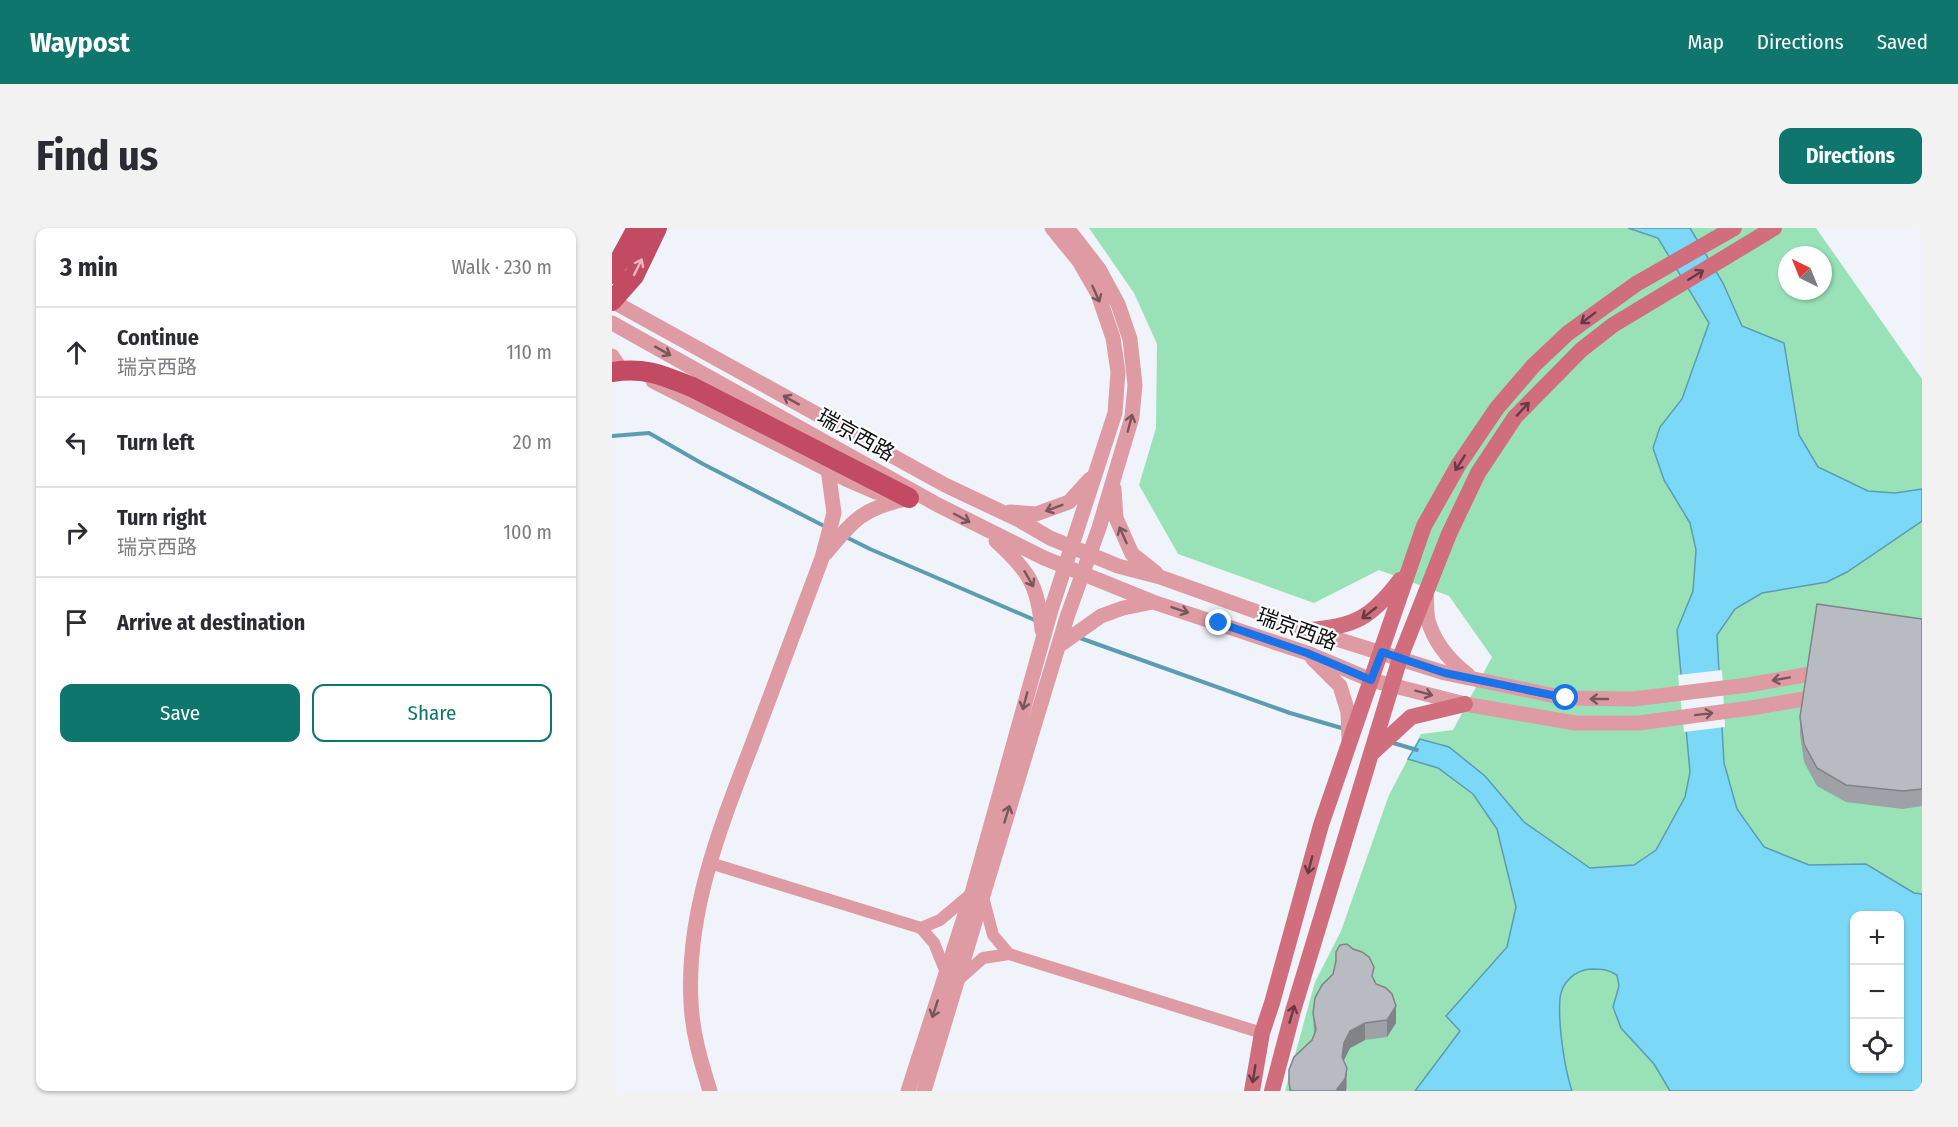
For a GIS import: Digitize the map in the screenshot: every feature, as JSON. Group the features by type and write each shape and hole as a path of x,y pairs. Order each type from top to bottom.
{"main road":[{"path":"612,274 637,228"},
{"path":"612,301 634,276 657,228"},
{"path":"1252,1091 1262,1033 1321,825 1424,526 1459,464 1497,408 1534,365 1568,333 1636,284 1734,228"},
{"path":"1272,1091 1293,1011 1400,658 1449,534 1478,473 1515,417 1581,350 1613,325 1774,228"},
{"path":"614,364 624,370 653,371 692,387 909,498"},
{"path":"1424,526 1425,537 1433,543 1442,543 1449,534"},
{"path":"1308,630 1335,628 1365,618 1388,596 1408,570"},
{"path":"1372,753 1412,717 1465,704"},
{"path":"1321,825 1327,820 1336,819 1344,824 1347,834"}],"street":[{"path":"1009,954 993,935 977,894 1042,641 1045,607 1065,567 1115,413 1118,372 1113,338 1098,294 1079,261 1052,228"},
{"path":"924,1091 952,978 977,894 1067,617 1090,554 1132,417 1135,385 1130,339 1118,304 1099,269 1067,228"},
{"name":"瑞京西路","path":"612,301 945,485 1072,547 1118,566 1160,577 1308,630 1445,673 1566,698 1633,699 1748,685 1842,669"},
{"name":"瑞京西路","path":"612,323 982,529 1065,567 1153,602 1307,653 1371,680 1465,704 1575,723 1639,723 1839,693"},
{"path":"614,364 671,389 846,479 876,492 938,505"},
{"path":"710,1091 698,1054 691,1002 693,944 700,899 720,830 822,557 834,513 828,469"},
{"path":"1001,511 1036,514 1069,502 1094,474"},
{"path":"1113,479 1116,518 1132,554 1160,577"},
{"path":"822,557 852,522 881,505 909,498"},
{"path":"982,529 1016,560 1033,582 1045,607"},
{"path":"1426,591 1428,620 1438,642 1453,663 1473,678"},
{"path":"1058,649 1101,616 1123,608 1153,602"},
{"path":"1307,653 1340,686 1348,712 1349,745"},
{"path":"710,863 921,928 934,943 952,978"},
{"path":"921,928 940,920 977,894"},
{"path":"908,1091 952,978 983,958 1009,954 1262,1033"}],"green space":[{"path":"1089,228 1816,228 1829,246 1778,246 1778,300 1832,300 1832,251 1922,379 1922,1091 1285,1091 1315,982 1341,931 1389,795 1421,734 1453,730 1492,657 1449,596 1379,570 1314,603 1178,554 1139,485 1156,428 1157,344 1134,293"}],"water":[{"path":"1628,228 1690,228 1723,283 1742,326 1784,343 1799,435 1818,467 1868,491 1895,493 1922,489 1922,521 1847,572 1827,582 1762,593 1735,609 1717,635 1724,763 1737,809 1764,847 1809,865 1866,864 1914,893 1922,894 1922,1091 1670,1091 1654,1064 1621,1028 1613,1007 1619,986 1617,975 1604,970 1591,969 1570,978 1563,987 1560,998 1562,1045 1572,1091 1415,1091 1460,1031 1446,1016 1507,947 1516,907 1497,829 1473,794 1438,768 1408,759 1420,739 1449,747 1485,776 1524,822 1590,868 1634,865 1656,850 1685,797 1690,772 1677,630 1693,591 1696,550 1690,523 1664,480 1653,448 1660,427 1682,399 1709,323 1658,238"}],"pier":[{"path":"1722,670 1725,727 1684,732 1678,675"}],"building":[{"path":"1817,604 1922,619 1922,789 1903,791 1846,785 1817,768 1804,744 1800,717"},
{"path":"1347,944 1369,957 1374,967 1372,976 1376,984 1386,988 1392,994 1396,1006 1387,1020 1365,1023 1350,1031 1344,1043 1342,1057 1347,1068 1345,1079 1337,1089 1338,1091 1291,1091 1289,1070 1294,1057 1312,1040 1316,1030 1313,1013 1315,998 1322,985 1333,974 1336,952 1340,945"}],"waterway":[{"path":"612,436 649,433 703,464 826,527"},
{"path":"846,537 1037,621"},
{"path":"1080,638 1290,713 1345,729"},
{"path":"1390,742 1417,750"}],"route":[{"path":"1219,623 1307,653 1371,680 1382,652 1445,673 1566,698"}]}
